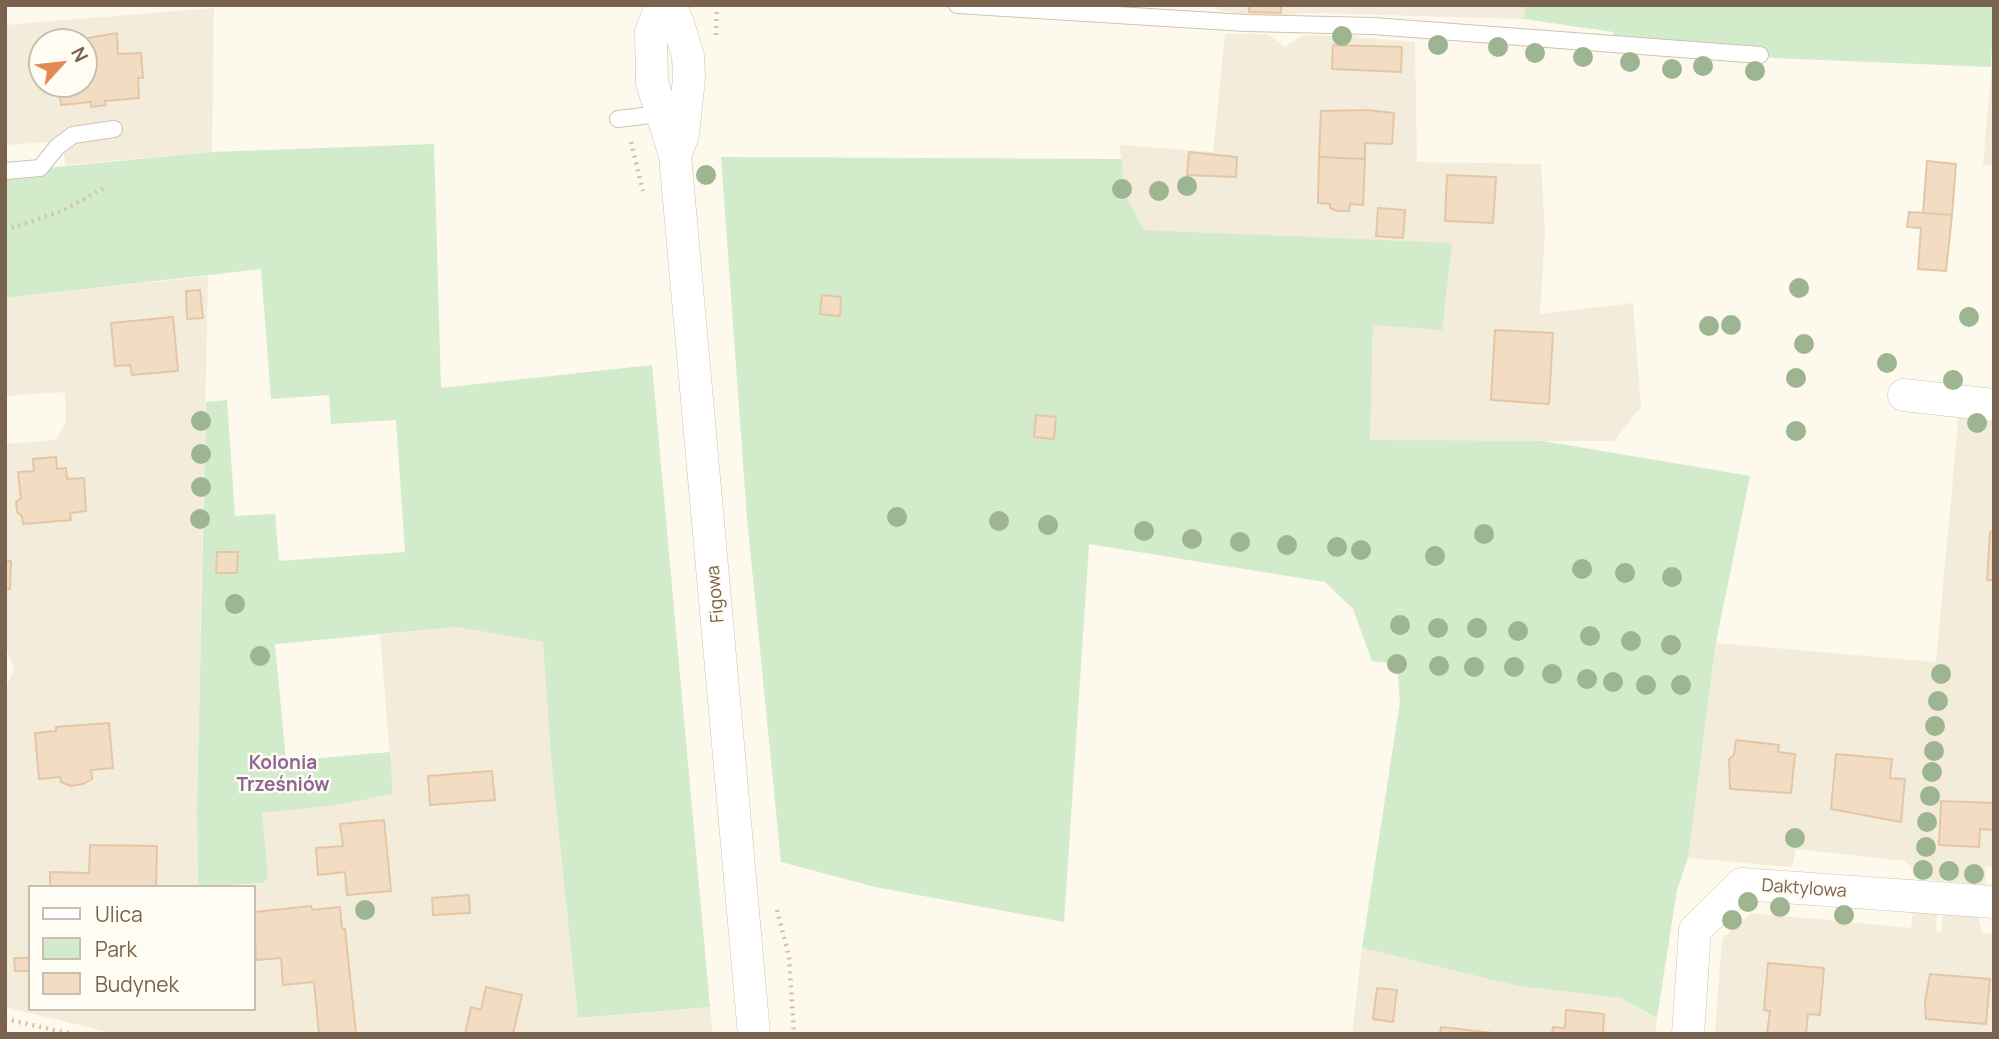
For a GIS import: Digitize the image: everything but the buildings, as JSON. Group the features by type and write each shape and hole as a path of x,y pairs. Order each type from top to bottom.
{"street":[{"path":"662,5 651,32 652,83 673,112"},
{"path":"669,5 678,23 688,56 673,112"},
{"name":"Figowa","path":"673,112 754,1034"},
{"path":"1904,395 1994,405"},
{"name":"Daktylowa","path":"1688,1034 1695,930 1742,884 1994,902"}],"lane":[{"path":"957,5 1247,23 1373,26 1760,55"},
{"path":"618,119 673,112"},
{"path":"5,171 40,168 57,147 72,135 114,130"}],"path":[{"path":"5,230 62,211 104,188"},
{"path":"5,1019 72,1034"}],"shaded area":[{"path":"1216,5 1525,5 1524,19 1313,13 1258,17 1217,10"},
{"path":"214,8 212,152 65,165 64,150 49,142 5,145 5,25"},
{"path":"1342,32 1364,38 1415,42 1417,162 1541,164 1545,233 1540,314 1633,303 1641,407 1614,441 1370,441 1373,325 1452,244 1144,230 1123,190 1120,145 1213,152 1225,34 1268,34 1285,47 1304,35 1334,36"},
{"path":"1994,39 1994,166 1983,165"},
{"path":"208,276 197,809 198,885 28,885 28,1011 256,1011 256,885 244,885 263,883 261,813 338,805 393,794 380,635 457,627 543,642 551,758 578,1018 710,1007 713,1034 116,1034 5,1007 5,690 14,669 5,646 5,444 56,440 66,422 65,394 60,392 5,396 5,298"},
{"path":"1959,412 1994,415 1994,868 1986,866 1985,885 1923,879 1905,861 1796,849 1792,867 1688,858 1716,643 1936,662"},
{"path":"1913,911 1937,913 1936,932 1941,933 1943,913 1978,917 1982,933 1994,934 1994,1034 1715,1034 1722,939 1752,913 1911,928"},
{"path":"1362,948 1518,986 1621,998 1657,1018 1656,1034 1352,1034"}],"green space":[{"path":"1525,5 1994,5 1991,67 1774,58 1616,43 1613,32 1524,19"},
{"path":"434,144 441,388 652,365 710,1007 578,1018 551,758 543,642 457,627 275,644 286,761 390,752 393,794 338,805 262,813 268,877 263,883 198,885 197,809 206,402 227,400 235,516 275,514 279,561 405,552 396,420 331,424 329,395 271,399 261,269 5,298 5,172 212,152"},
{"path":"721,157 1122,159 1123,190 1144,230 1452,243 1442,330 1373,325 1370,440 1543,441 1750,476 1716,642 1688,858 1677,890 1657,1018 1621,998 1518,986 1362,948 1400,702 1397,664 1372,661 1353,609 1325,582 1089,544 1064,922 875,887 781,862 747,518"}],"district":[{"name":"Kolonia Trześniów","path":"283,775"}]}
